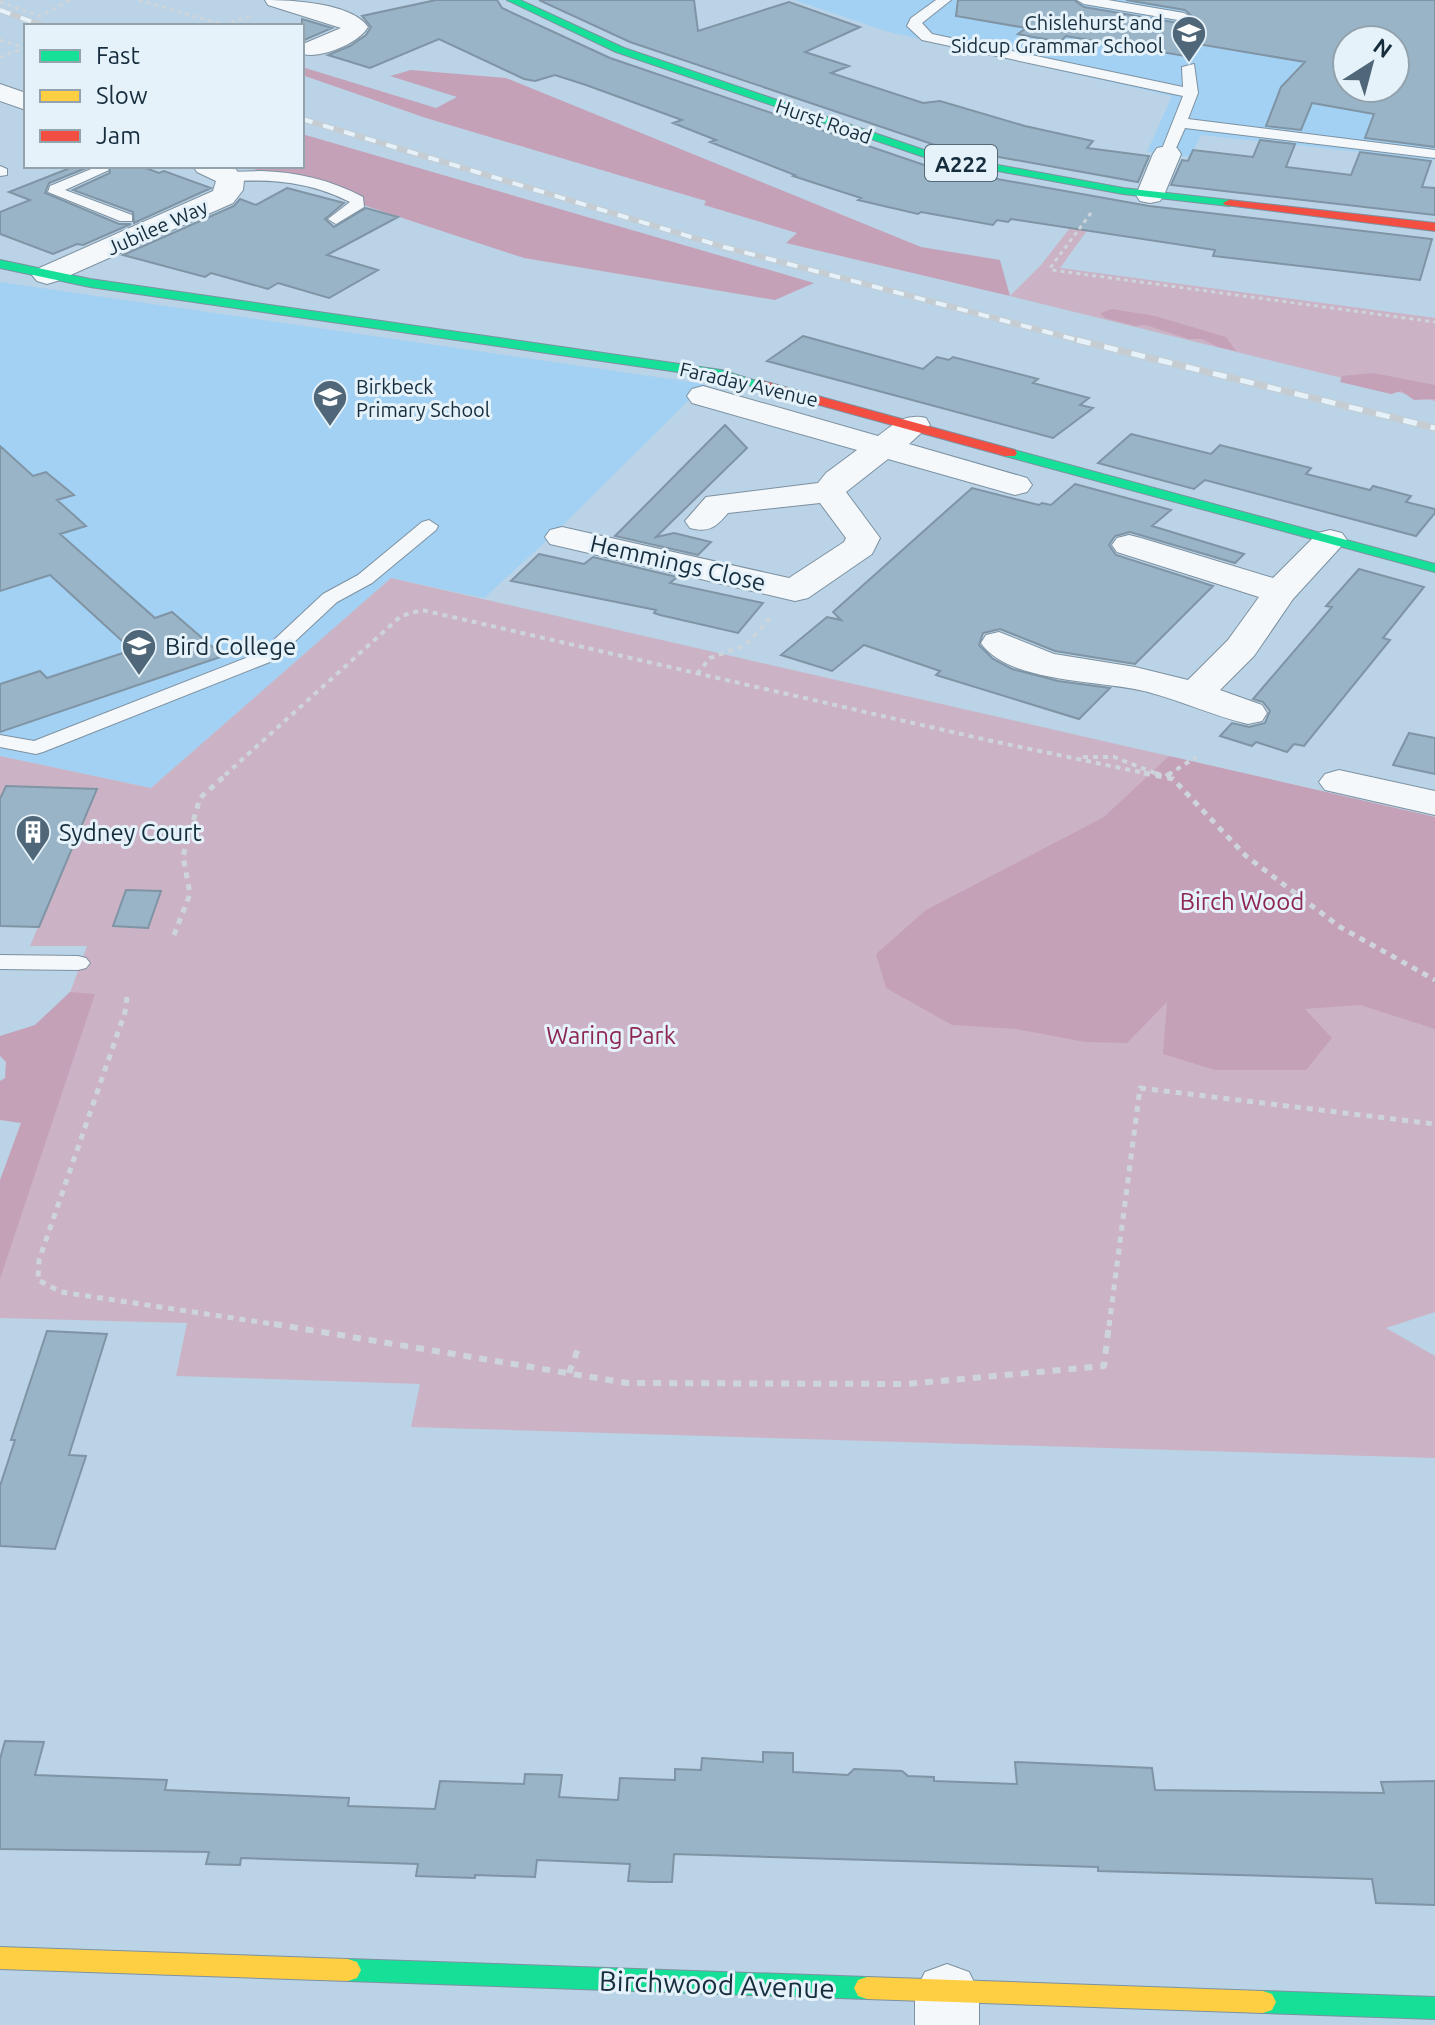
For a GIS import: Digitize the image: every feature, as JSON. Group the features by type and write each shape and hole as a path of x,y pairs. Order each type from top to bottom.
{"street":[{"name":"Hurst Road","path":"512,0 603,43 925,155 983,168 1150,195 1435,227"},
{"path":"280,2 352,23 356,27 354,31 312,49"},
{"path":"0,92 24,101"},
{"path":"1150,195 1167,154"},
{"name":"Jubilee Way","path":"47,275 223,197 229,190 230,180 217,171"},
{"name":"Faraday Avenue","path":"0,264 47,275 721,374 1435,568"},
{"path":"703,396 1015,485"},
{"path":"829,492 838,480 914,425"},
{"name":"Hemmings Close","path":"702,521 718,504 829,492 863,538 860,547 795,590 771,617"},
{"name":"Hemmings Close","path":"562,537 795,590"},
{"path":"1195,694 1241,648 1280,592 1330,540"},
{"path":"1129,545 1280,592"},
{"path":"999,643 1017,655 1047,666 1139,678 1248,713"},
{"path":"1339,782 1435,803"},
{"name":"Birchwood Avenue","path":"0,1958 947,2008 1435,2008"}],"lane":[{"path":"944,0 916,21 914,26 927,37 1191,93"},
{"path":"1084,0 1140,5 1184,17"},
{"path":"1167,154 1182,123 1191,93 1189,67"},
{"path":"1182,123 1435,154"},
{"path":"101,170 55,189 56,192 126,218"},
{"path":"217,171 299,179 330,187 358,200 356,207 336,219"},
{"path":"0,741 36,748 268,656 330,598 365,579 429,526"},
{"path":"0,962 78,963"}],"path":[{"path":"0,2 40,16 70,0"},
{"path":"139,0 221,24"},
{"path":"226,24 280,2"},
{"path":"0,40 24,48"},
{"path":"0,57 24,48"},
{"path":"1109,189 1050,268 1052,270 1435,322"},
{"path":"174,935 190,894 183,856 200,798 401,616 422,610 1074,758 1114,757 1173,779 1246,856 1340,927 1435,980"},
{"path":"697,674 710,658 746,645 771,617"},
{"path":"1165,777 1196,757"},
{"path":"127,997 125,1012 39,1260 38,1280 61,1292 627,1383 907,1384 1104,1366 1140,1088 1435,1124"},
{"path":"569,1373 578,1349"}],"shaded area":[{"name":"Chislehurst and Sidcup Grammar School","path":"794,0 1435,0 1435,160 1201,135 1190,157 1147,152 1172,96 889,32"},
{"path":"0,282 705,384 559,529 484,598 391,578 151,788 0,756"}],"green space":[{"path":"304,68 436,108 457,97 390,76 411,70 506,78 921,247 1000,260 1010,296 786,243 797,233 704,205 706,201 426,118 304,76"},
{"path":"304,135 814,283 775,300 524,258 251,168 304,168"},
{"path":"1091,201 1107,203 1060,268 1435,318 1435,401 1010,296 1041,265"},
{"path":"1112,309 1155,316 1226,337 1236,351 1202,339 1188,339 1146,325 1135,326 1105,318 1100,313"},
{"path":"1373,373 1435,385 1435,399 1414,400 1401,391 1391,394 1340,382 1342,376"},
{"name":"Waring Park","path":"391,578 1435,817 1435,1312 1386,1328 1435,1356 1435,1458 411,1427 420,1384 176,1376 187,1323 0,1318 0,1185 87,946 30,946 96,789 7,786 0,799 0,756 151,788"},
{"name":"Birch Wood","path":"1169,756 1435,817 1435,1029 1360,1005 1305,1009 1332,1038 1306,1070 1215,1070 1163,1054 1167,1002 1127,1043 1085,1042 1016,1029 952,1025 886,988 876,954 926,910 1104,817"},
{"path":"70,992 95,994 0,1279 0,1180 21,1123 0,1120 0,1081 5,1078 6,1062 0,1056 0,1036 35,1025"}],"building":[{"path":"436,0 497,0 502,8 610,58 930,167 1149,206 1432,239 1420,280 1213,256 1215,250 1011,219 1008,222 997,220 993,225 921,212 918,214 858,200 861,198 793,176 710,142 716,140 673,123 682,120 586,85 555,75 535,81 524,79 439,39 370,68 328,55 366,35 371,27 362,16"},
{"path":"539,0 694,0 698,31 789,2 860,27 805,52 849,66 831,73 923,103 940,101 1025,126 1093,141 1087,148 1149,156 1138,182 938,146 630,42"},
{"path":"958,0 1074,0 1084,7 1184,24 1194,18 1185,10 1126,0 1435,0 1435,147 1365,138 1374,114 1312,103 1301,130 1266,126 1281,87 1305,62 1198,44 1185,56 1066,36 1060,42 1018,34 1026,28 956,16"},
{"path":"302,19 332,28 304,40"},
{"path":"1260,140 1295,144 1286,167 1351,175 1360,152 1431,161 1422,187 1435,188 1435,215 1171,185 1182,160 1188,161 1193,150 1253,157"},
{"path":"70,168 86,168 49,183 45,193 119,224 131,224 53,254 0,234 0,212 30,200 9,192"},
{"path":"109,168 145,168 159,173 164,171 211,188 134,223 133,212 73,190 110,173"},
{"path":"287,188 344,203 325,219 334,227 366,208 398,217 327,255 378,270 329,298 278,283 268,289 211,273 205,277 123,255 234,206 240,199 256,205"},
{"path":"803,336 923,369 937,357 949,360 953,357 1038,379 1033,383 1089,398 1080,405 1093,408 1053,438 767,361"},
{"path":"725,425 747,448 656,537 674,533 711,542 698,555 615,536"},
{"path":"1131,434 1211,454 1220,445 1311,468 1306,474 1370,490 1373,486 1411,496 1406,502 1435,509 1435,513 1416,536 1205,480 1194,489 1098,463"},
{"path":"0,446 33,476 46,472 74,495 57,500 86,526 60,534 155,618 172,612 223,656 0,732 0,684 40,671 47,678 132,650 50,575 0,591"},
{"path":"1075,484 1171,510 1152,526 1244,554 1235,563 1130,532 1115,536 1109,545 1116,555 1213,586 1135,664 1055,651 1000,629 983,633 979,645 993,659 1012,669 1058,681 1110,688 1079,719 936,675 940,671 864,645 832,671 781,655 827,617 841,620 833,612 972,488 1039,505 1051,505"},
{"path":"539,554 584,564 593,557 677,577 670,583 763,603 738,633 660,615 654,613 656,610 511,581"},
{"path":"1359,569 1424,587 1383,638 1390,640 1304,746 1294,744 1287,752 1256,742 1252,746 1220,736 1232,723 1249,727 1265,723 1270,711 1263,702 1253,699 1332,607 1326,606"},
{"path":"1409,733 1435,738 1435,774 1393,765"},
{"name":"Sydney Court","path":"6,786 97,789 39,927 0,926 0,799"},
{"path":"126,890 161,891 148,928 113,926"},
{"path":"47,1331 107,1334 69,1455 86,1456 55,1549 0,1546 0,1486 15,1440 11,1440"},
{"path":"5,1741 44,1742 35,1775 167,1780 165,1790 349,1798 348,1806 435,1809 440,1781 524,1784 525,1774 562,1775 559,1797 618,1800 620,1778 675,1780 675,1769 701,1770 702,1758 763,1762 763,1752 793,1753 793,1772 848,1775 854,1769 902,1771 908,1776 934,1777 934,1781 1017,1784 1015,1762 1152,1768 1155,1790 1384,1793 1381,1782 1435,1781 1435,1905 1376,1903 1372,1879 1098,1871 1098,1867 674,1854 672,1882 652,1882 628,1881 630,1864 537,1860 535,1877 475,1875 475,1878 416,1876 418,1864 241,1858 240,1865 206,1864 209,1852 0,1849 0,1759"}],"railway":[{"path":"0,10 38,24"},
{"path":"304,120 724,247 1083,341"},
{"path":"1077,340 1083,341"},
{"path":"1083,341 1435,428"}],"traffic: fast":[{"path":"512,0 620,50 931,156 1123,191 1229,203"},
{"path":"0,264 90,283 721,374 759,384"},
{"path":"1010,453 1435,568"},
{"path":"348,1970 867,1988"},
{"path":"1263,2002 1435,2008"}],"traffic: slow":[{"path":"0,1958 348,1970"},
{"path":"867,1988 1263,2002"}],"traffic: jam":[{"path":"1229,203 1435,227"},
{"path":"759,384 1010,453"}],"place":[{"name":"Chislehurst and Sidcup Grammar School","path":"1189,64"},
{"name":"Birkbeck Primary School","path":"330,428"},
{"name":"Bird College","path":"139,677"},
{"name":"Sydney Court","path":"33,863"}]}
